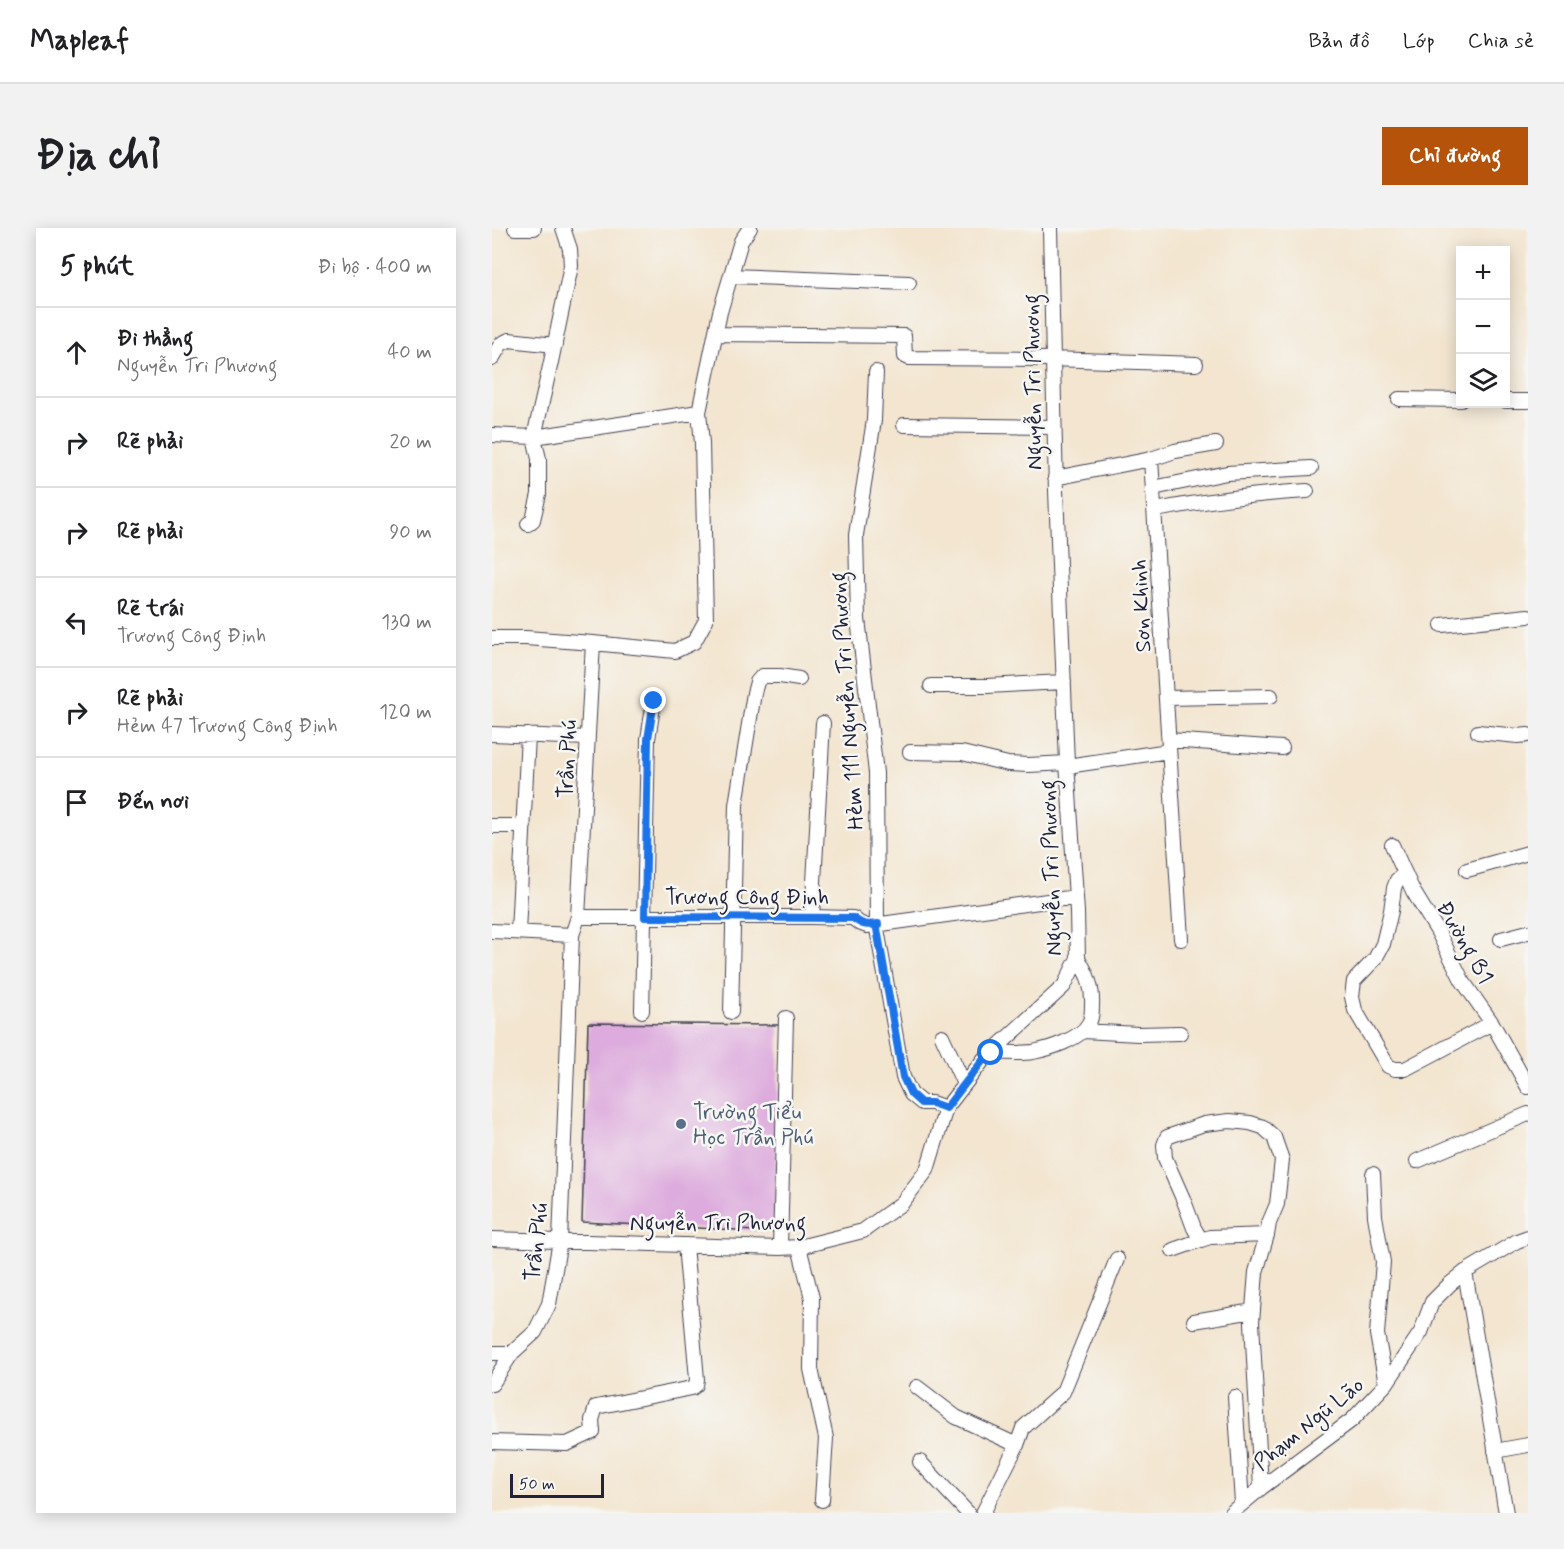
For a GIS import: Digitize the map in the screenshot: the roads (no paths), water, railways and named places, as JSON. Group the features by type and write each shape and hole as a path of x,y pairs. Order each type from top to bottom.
{"street":[{"path":"515,228 534,228"},
{"path":"528,524 533,520 539,494 539,459 534,437 571,266 570,249 563,228"},
{"name":"Nguyễn Tri Phương","path":"492,1239 780,1248 799,1247 863,1231 902,1203 927,1170 946,1108 984,1059 1064,986 1078,958 1055,478 1050,228"},
{"path":"492,638 526,638 675,651 694,642 706,620 702,443 699,412 720,312 746,230"},
{"path":"731,276 909,283"},
{"path":"716,334 904,336 905,356 909,358 1052,359 1196,364"},
{"path":"492,359 501,344 509,340 555,345"},
{"name":"Hẻm 111 Nguyễn Tri Phương","path":"876,372 874,420 856,536 858,618 876,773 877,929 903,1077 911,1094 921,1103 932,1103 946,1108"},
{"path":"1399,399 1456,400"},
{"path":"1510,400 1528,401"},
{"path":"492,435 534,437 699,412"},
{"path":"904,425 1054,427"},
{"path":"1055,478 1216,444"},
{"name":"Sơn Khinh","path":"1151,459 1180,939"},
{"path":"1154,488 1227,473 1311,468"},
{"path":"1155,510 1212,500 1307,491"},
{"path":"1442,625 1528,615"},
{"name":"Trần Phú","path":"492,1384 512,1353 535,1332 549,1304 560,1240 572,934 578,916 593,643"},
{"path":"731,1012 736,806 754,693 757,682 762,676 799,679"},
{"path":"931,687 1064,682"},
{"path":"1166,698 1270,696"},
{"path":"642,1011 648,739 654,701"},
{"path":"812,917 823,723"},
{"path":"1478,732 1528,735"},
{"path":"492,734 588,738"},
{"path":"518,932 528,735"},
{"path":"910,752 962,753 1008,764 1028,765 1067,764 1169,746 1282,748"},
{"path":"492,825 524,826"},
{"name":"Đường B1","path":"1392,845 1413,891 1438,932 1462,980 1492,1023 1528,1087"},
{"path":"1467,870 1528,853"},
{"path":"1405,873 1396,880 1383,944 1375,959 1354,981 1352,988 1355,1010 1364,1026 1388,1066 1405,1069 1492,1023"},
{"path":"878,924 1076,897"},
{"name":"Trương Công Định","path":"578,916 853,918 867,926 878,924"},
{"path":"492,931 572,934"},
{"path":"1501,939 1528,932"},
{"path":"991,1053 1031,1052 1053,1047 1083,1031 1089,1024 1092,999 1087,972 1078,958"},
{"path":"780,1248 786,1018"},
{"path":"1083,1031 1138,1034 1180,1033"},
{"path":"942,1036 964,1084"},
{"path":"1417,1161 1528,1114"},
{"path":"1201,1240 1165,1158 1164,1145 1167,1137 1204,1124 1230,1121 1263,1127 1274,1137 1282,1160 1277,1204 1269,1223 1256,1272 1253,1311 1261,1488"},
{"path":"1372,1173 1375,1216 1383,1262 1377,1334 1386,1384"},
{"path":"1173,1250 1210,1237 1267,1235"},
{"name":"Phạm Ngũ Lão","path":"1231,1513 1352,1420 1386,1384 1421,1332 1432,1302 1464,1272 1528,1237"},
{"path":"492,1442 567,1444 593,1432 592,1420 596,1407 692,1388 696,1385 685,1245"},
{"path":"799,1247 812,1298 811,1369 825,1438 822,1500"},
{"path":"983,1513 1017,1445 1023,1428 1062,1392 1117,1259"},
{"path":"1464,1272 1506,1513"},
{"path":"1194,1321 1253,1311"},
{"path":"492,1353 512,1353"},
{"path":"917,1388 956,1417 1017,1445"},
{"path":"1235,1397 1242,1503"},
{"path":"1495,1451 1528,1445"},
{"path":"920,1462 968,1513"}],"place":[{"name":"Trường Tiểu Học Trần Phú","path":"681,1124"}]}
